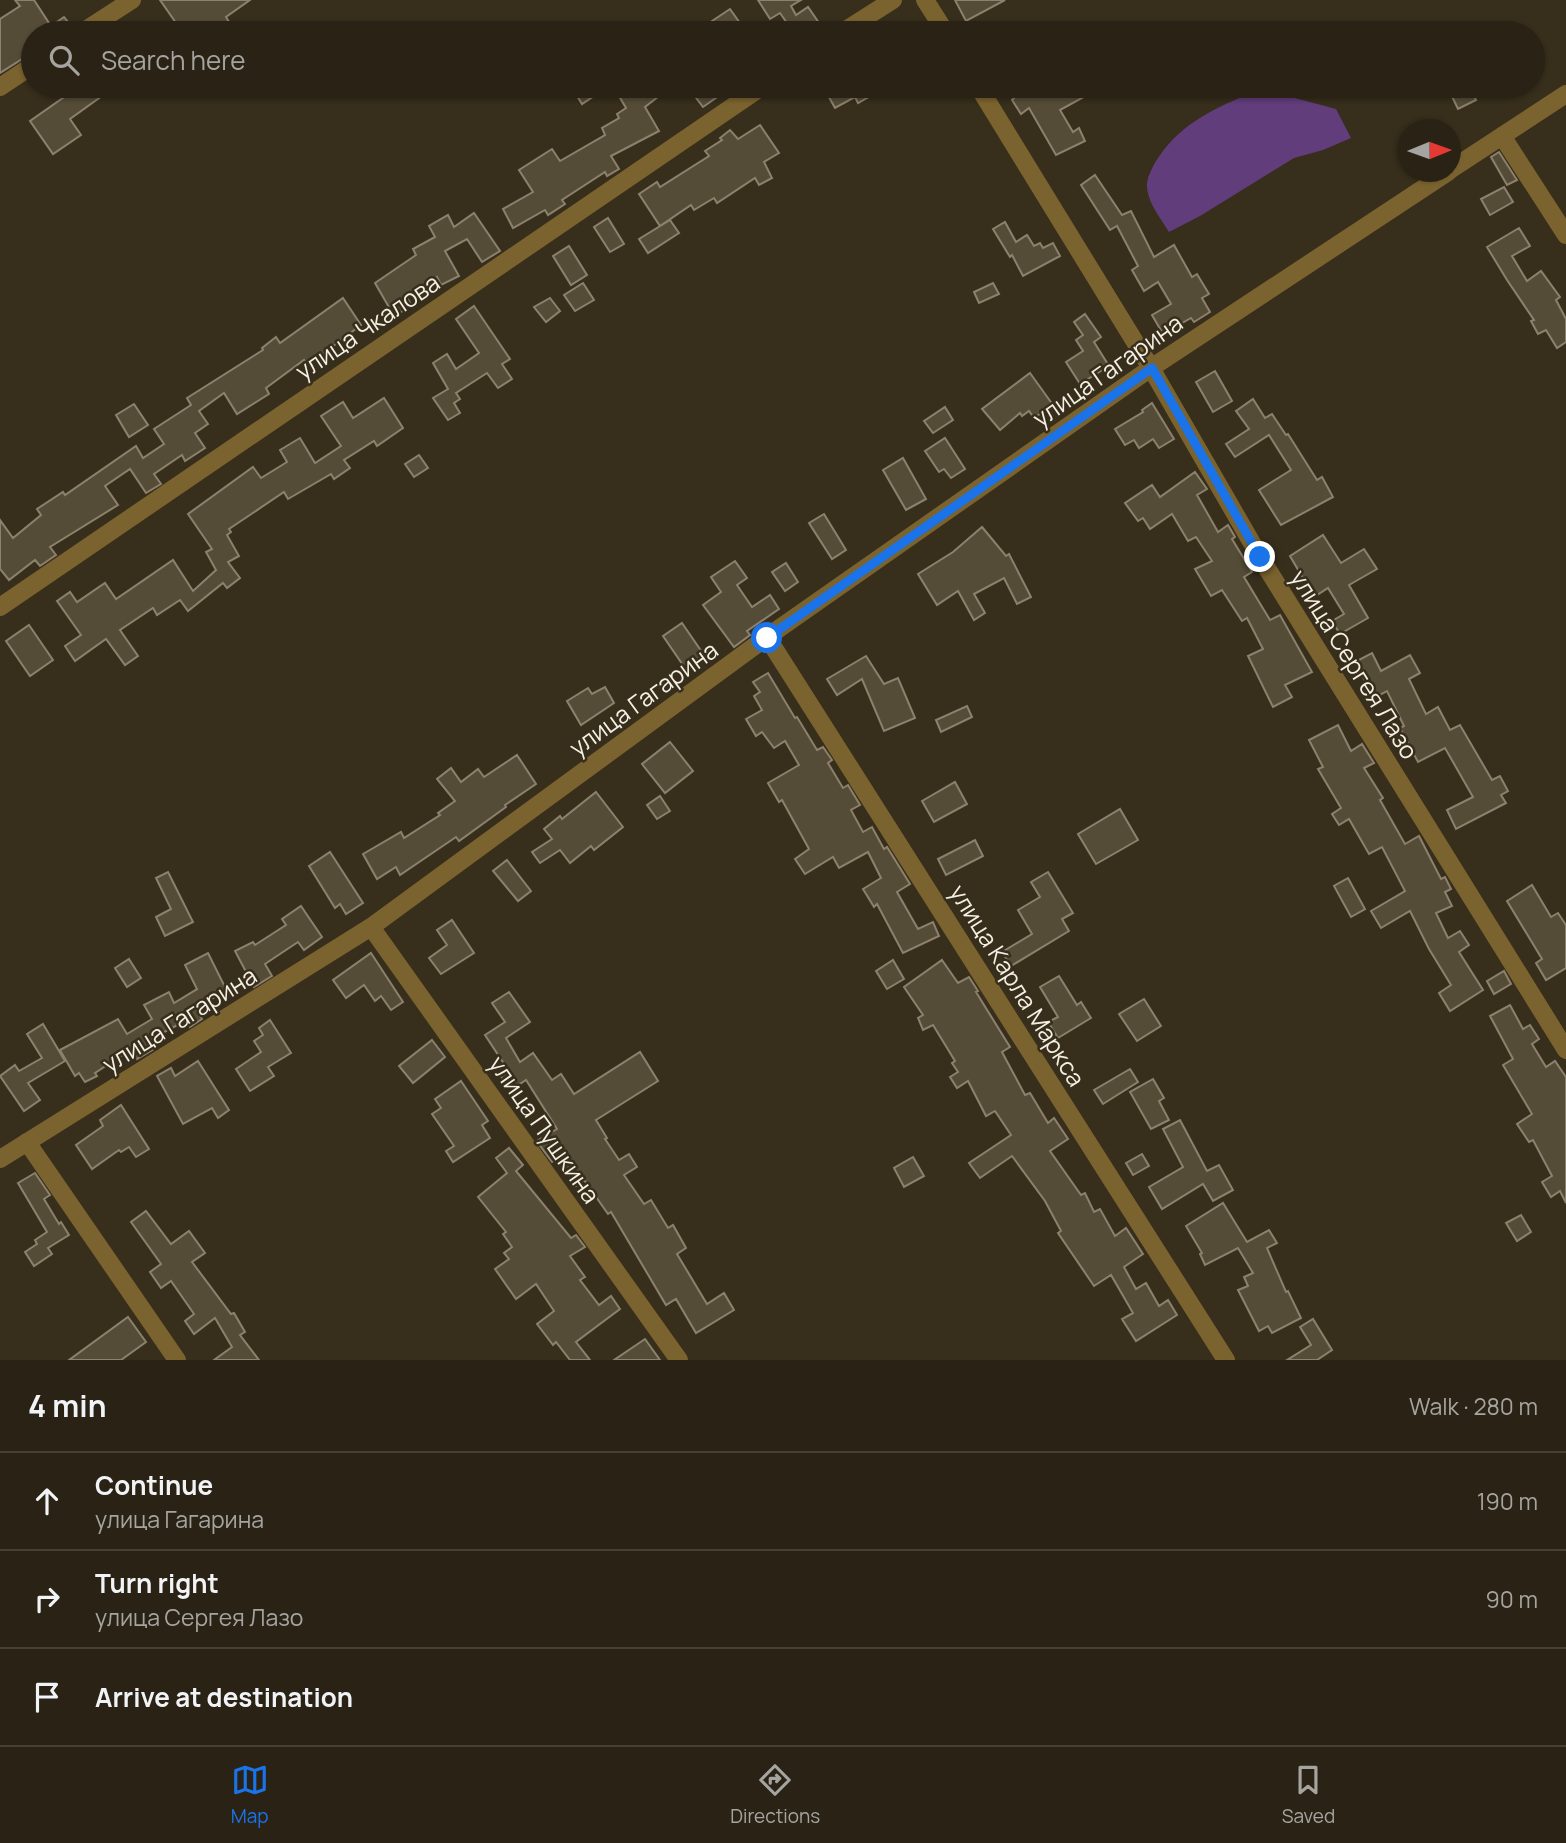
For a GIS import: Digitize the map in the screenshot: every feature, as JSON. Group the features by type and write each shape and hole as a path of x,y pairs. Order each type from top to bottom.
{"street":[{"path":"100,21 132,0"},
{"path":"860,21 893,0"},
{"path":"925,0 938,21"},
{"path":"0,87 21,73"},
{"name":"улица Гагарина","path":"1461,163 1566,94"},
{"name":"улица Чкалова","path":"0,607 745,98"},
{"name":"улица Сергея Лазо","path":"985,98 1152,368 1260,557 1566,1050"},
{"path":"1502,136 1566,235"},
{"name":"улица Гагарина","path":"0,1159 371,927 767,638 1152,368 1432,182"},
{"name":"улица Карла Маркса","path":"767,638 1226,1360"},
{"name":"улица Пушкина","path":"371,927 679,1360"},
{"path":"27,1142 177,1360"}],"shaded area":[{"path":"1240,98 1295,98 1336,109 1351,138 1294,158 1169,232 1149,196 1149,177 1156,160 1178,134 1213,110"}],"building":[{"path":"15,0 34,0 48,21 21,21 21,60 0,73 0,19 20,6"},
{"path":"160,0 250,0 226,17 228,21 175,21"},
{"path":"758,0 801,0 791,6 796,15 808,7 818,21 786,21 780,13 770,19"},
{"path":"955,0 1005,0 966,21"},
{"path":"730,9 738,21 712,21"},
{"path":"63,98 99,98 70,119 81,135 53,154 30,121"},
{"path":"578,98 591,98 582,104"},
{"path":"620,98 657,98 645,107 659,131 611,156 619,169 607,176 605,172 562,200 565,204 548,215 545,210 513,228 503,209 533,192 519,170 552,149 560,161 605,135 602,128 619,118 617,114 626,108"},
{"path":"696,98 716,98 703,107"},
{"path":"829,98 853,98 835,108"},
{"path":"1082,98 1060,110 1073,132 1079,128 1085,141 1056,155 1029,108 1021,114 1012,100"},
{"path":"1453,98 1475,98 1476,100 1458,109"},
{"path":"760,125 779,153 764,162 772,178 759,185 755,178 717,203 714,198 694,210 691,205 660,226 639,194 657,182 660,187 709,156 705,151 722,140 720,138 730,130 738,139"},
{"path":"1499,152 1517,180 1507,185 1491,157"},
{"path":"1095,175 1122,215 1131,211 1154,257 1174,245 1192,277 1197,274 1209,294 1202,298 1210,312 1194,322 1191,318 1163,334 1152,315 1171,304 1158,282 1144,291 1132,270 1138,266 1117,226 1110,230 1081,185"},
{"path":"1504,187 1513,202 1490,215 1481,199"},
{"path":"474,213 500,251 482,262 467,239 445,251 459,276 441,285 437,277 406,296 412,306 394,316 375,283 416,255 413,249 435,237 429,226 448,215 454,227"},
{"path":"608,218 624,244 610,252 594,227"},
{"path":"670,220 679,233 648,253 639,239"},
{"path":"1005,222 1016,242 1027,235 1034,246 1040,243 1043,248 1053,243 1060,256 1023,276 993,229"},
{"path":"1519,228 1530,246 1512,256 1527,281 1541,271 1560,297 1556,300 1566,319 1566,342 1557,348 1546,330 1538,334 1531,321 1534,320 1487,247"},
{"path":"569,246 587,275 571,285 553,256"},
{"path":"583,283 594,300 575,311 564,295"},
{"path":"993,283 999,294 979,303 974,292"},
{"path":"343,298 361,325 308,365 304,360 266,388 269,394 237,414 224,393 199,411 208,424 195,433 205,448 185,461 182,455 154,474 161,484 146,493 130,469 105,486 118,505 50,547 56,555 40,566 35,560 9,580 0,569 0,520 13,538 41,515 37,509 63,492 65,495 136,446 143,458 164,444 154,429 191,405 187,398 263,350 262,348 276,337 280,343"},
{"path":"550,298 560,311 546,322 534,307"},
{"path":"474,306 510,359 502,364 512,379 498,388 487,373 456,393 460,399 454,403 460,413 448,420 433,398 448,389 433,363 447,354 456,369 479,353 456,319"},
{"path":"1085,314 1101,337 1094,342 1109,366 1080,384 1066,362 1083,351 1076,340 1083,335 1074,322"},
{"path":"1215,371 1232,401 1213,412 1196,382"},
{"path":"1030,373 1053,405 1034,418 1029,411 1022,416 1020,413 1000,430 982,409"},
{"path":"384,398 403,428 377,446 374,441 344,460 350,468 334,479 331,474 288,499 284,492 229,529 231,532 227,535 239,556 228,562 240,578 227,588 223,583 188,611 180,600 157,615 153,608 120,630 138,656 125,665 106,639 75,661 65,646 81,635 57,601 70,592 77,602 105,583 116,599 173,560 193,591 216,570 206,552 212,549 188,514 253,467 261,478 287,462 280,450 300,438 315,463 341,446 321,416 343,402 353,418"},
{"path":"1253,399 1265,418 1272,414 1317,480 1322,477 1333,497 1281,525 1259,490 1291,470 1269,435 1235,457 1226,444 1249,429 1236,411"},
{"path":"1152,403 1174,439 1159,448 1153,439 1139,448 1134,440 1125,445 1115,429 1143,412 1142,410"},
{"path":"134,404 148,425 129,437 116,415"},
{"path":"945,407 953,420 933,433 924,421"},
{"path":"945,438 965,469 951,478 944,469 939,472 925,451"},
{"path":"419,455 428,468 414,477 405,464"},
{"path":"903,458 926,499 906,510 883,470"},
{"path":"1195,472 1207,489 1197,495 1218,532 1228,525 1235,537 1232,539 1252,572 1244,577 1270,620 1280,615 1312,672 1285,685 1292,697 1273,707 1248,656 1263,649 1247,618 1242,621 1222,590 1211,596 1195,569 1212,561 1196,537 1188,541 1172,514 1150,529 1143,518 1138,521 1125,503 1152,485 1160,497"},
{"path":"824,514 846,550 832,559 809,523"},
{"path":"982,527 1006,556 1009,554 1031,597 1017,604 1004,578 974,594 985,613 974,620 958,591 937,605 918,574 953,552"},
{"path":"1323,535 1341,563 1364,549 1377,569 1349,585 1368,618 1340,634 1332,621 1344,614 1328,588 1314,597 1290,556"},
{"path":"735,561 747,578 737,585 752,607 770,595 779,609 747,631 750,635 734,647 703,605 721,592 711,577"},
{"path":"786,563 798,582 785,591 772,572"},
{"path":"682,623 704,655 685,668 663,636"},
{"path":"29,625 53,660 30,676 6,641"},
{"path":"1372,653 1381,671 1410,655 1420,673 1409,679 1426,714 1438,707 1450,730 1460,725 1492,780 1500,776 1508,791 1501,795 1506,803 1456,829 1447,810 1473,797 1445,748 1418,762 1400,728 1404,726 1387,691 1374,698 1355,662"},
{"path":"866,656 884,684 898,678 915,718 884,731 862,679 837,695 827,679"},
{"path":"768,673 817,750 823,747 832,760 828,763 843,788 848,785 860,805 851,810 863,832 872,827 884,849 887,847 910,884 897,892 918,929 933,922 939,936 903,953 877,904 874,907 863,889 881,878 868,852 839,868 833,857 805,874 795,859 809,849 782,800 779,802 768,783 799,765 785,741 774,748 762,732 756,736 746,719 762,710 754,696 760,692 753,682"},
{"path":"605,687 614,703 581,725 567,701 588,688 592,694"},
{"path":"967,706 972,717 941,732 936,720"},
{"path":"1338,725 1351,751 1362,744 1374,763 1364,768 1383,798 1380,800 1405,844 1419,836 1441,879 1445,877 1451,889 1445,892 1452,906 1436,913 1448,938 1460,931 1469,945 1459,952 1483,990 1450,1011 1439,993 1451,985 1410,911 1381,928 1371,911 1405,891 1382,847 1369,854 1349,819 1339,825 1332,814 1341,808 1318,769 1323,767 1309,740"},
{"path":"670,742 693,771 665,793 642,764"},
{"path":"517,755 536,784 459,841 456,837 400,875 396,867 377,879 363,854 401,832 404,838 440,815 438,813 455,801 437,779 451,768 461,782 478,769 484,777"},
{"path":"955,782 967,804 934,822 922,801"},
{"path":"596,792 623,827 594,850 591,846 570,863 560,850 540,863 532,852 552,839 544,829 560,816 562,819"},
{"path":"660,796 670,811 657,819 647,805"},
{"path":"1120,809 1138,840 1096,864 1078,834"},
{"path":"975,840 983,856 946,875 938,859"},
{"path":"330,852 363,903 346,914 340,904 335,908 309,866"},
{"path":"507,860 531,891 518,901 493,871"},
{"path":"168,872 193,922 165,936 156,917 171,909 156,878"},
{"path":"1048,872 1073,913 1062,919 1069,931 1011,966 1002,952 1032,934 1018,910 1040,897 1031,882"},
{"path":"1348,878 1365,909 1351,917 1334,886"},
{"path":"1532,885 1551,917 1558,913 1566,925 1566,968 1546,980 1536,963 1542,959 1507,901"},
{"path":"301,906 322,937 304,950 298,942 265,964 272,976 254,987 235,951 253,942 255,945 286,925 282,919"},
{"path":"452,920 474,953 441,974 429,958 447,945 437,930"},
{"path":"208,953 227,991 195,1007 202,1019 190,1027 187,1020 151,1039 156,1048 137,1059 132,1049 85,1082 79,1073 75,1076 60,1050 118,1019 127,1034 152,1019 144,1005 169,992 174,1003 197,989 185,965"},
{"path":"371,953 403,1002 391,1010 381,996 375,1001 364,985 346,998 333,980"},
{"path":"129,959 141,978 127,987 115,968"},
{"path":"893,960 904,979 887,989 876,971"},
{"path":"942,960 958,983 969,977 1010,1047 1002,1052 1025,1095 1030,1093 1048,1123 1054,1118 1068,1139 1050,1151 1081,1195 1085,1193 1094,1212 1100,1209 1115,1236 1126,1228 1143,1254 1124,1267 1136,1289 1146,1283 1159,1306 1168,1300 1177,1315 1136,1341 1122,1319 1133,1313 1111,1275 1094,1286 1058,1233 1061,1231 1045,1201 1012,1156 980,1178 969,1163 1011,1135 995,1111 986,1116 968,1081 957,1088 950,1077 958,1072 952,1063 955,1061 933,1025 923,1030 918,1018 923,1015 904,987"},
{"path":"1504,971 1511,984 1494,994 1487,981"},
{"path":"1059,976 1077,1005 1081,1002 1091,1018 1058,1038 1048,1022 1058,1017 1040,987"},
{"path":"509,992 530,1022 506,1038 520,1062 533,1053 552,1080 561,1074 574,1094 640,1052 658,1081 596,1120 619,1160 629,1154 637,1167 624,1175 644,1204 651,1200 668,1228 673,1225 686,1248 677,1254 707,1304 724,1293 734,1310 696,1333 676,1299 666,1305 611,1212 608,1214 584,1180 576,1186 558,1158 552,1162 538,1143 537,1141 557,1129 526,1080 511,1090 500,1075 508,1070 485,1035 505,1022 492,1003"},
{"path":"1144,999 1161,1026 1137,1041 1119,1014"},
{"path":"1510,1005 1523,1029 1530,1025 1539,1039 1532,1044 1546,1067 1555,1061 1566,1077 1566,1203 1560,1191 1551,1197 1542,1182 1552,1176 1533,1140 1529,1142 1517,1124 1532,1114 1503,1065 1513,1059 1490,1016"},
{"path":"270,1020 291,1053 268,1067 274,1076 250,1091 236,1069 261,1052 254,1041 263,1035 259,1028"},
{"path":"43,1024 65,1061 28,1083 40,1100 24,1111 0,1076 15,1065 19,1071 42,1058 27,1034"},
{"path":"432,1040 445,1057 413,1083 399,1066"},
{"path":"198,1061 229,1110 218,1118 212,1108 183,1124 157,1076 171,1068 175,1076"},
{"path":"1130,1069 1138,1082 1103,1104 1094,1090"},
{"path":"1153,1079 1164,1098 1159,1101 1169,1120 1151,1129 1130,1092"},
{"path":"461,1081 488,1121 482,1125 490,1138 453,1162 446,1151 454,1146 432,1114 441,1108 435,1099"},
{"path":"121,1105 149,1149 136,1157 129,1147 121,1152 119,1150 92,1169 76,1145 103,1126 100,1120"},
{"path":"1180,1120 1207,1171 1219,1165 1233,1190 1213,1201 1203,1184 1162,1209 1149,1187 1183,1167 1163,1129"},
{"path":"509,1148 523,1165 516,1171 571,1238 576,1235 585,1247 570,1256 585,1277 580,1280 599,1305 611,1296 620,1309 576,1342 590,1360 570,1360 556,1342 553,1345 537,1324 554,1311 536,1284 516,1299 495,1269 509,1259 504,1253 512,1247 503,1234 506,1232 478,1197 507,1173 496,1158"},
{"path":"1142,1154 1149,1166 1133,1175 1126,1163"},
{"path":"913,1157 924,1176 904,1187 894,1168"},
{"path":"35,1173 50,1195 44,1199 69,1235 48,1248 52,1254 34,1266 25,1252 37,1244 35,1240 47,1232 18,1183"},
{"path":"1223,1203 1247,1242 1269,1230 1277,1243 1267,1248 1286,1292 1288,1291 1301,1318 1272,1333 1268,1326 1259,1331 1238,1290 1248,1286 1244,1277 1253,1273 1238,1248 1205,1265 1200,1254 1202,1253 1186,1226"},
{"path":"146,1211 171,1244 189,1231 205,1253 192,1262 231,1314 234,1313 245,1332 240,1335 259,1360 214,1360 232,1347 215,1318 194,1334 185,1321 194,1314 171,1281 161,1288 150,1272 161,1264 131,1222"},
{"path":"1521,1215 1531,1232 1517,1241 1506,1223"},
{"path":"128,1317 146,1342 121,1360 69,1360"},
{"path":"1313,1319 1332,1350 1317,1360 1287,1360 1311,1345 1300,1327"},
{"path":"645,1339 660,1360 614,1360"}],"route":[{"path":"767,638 1152,368 1260,557"}]}
